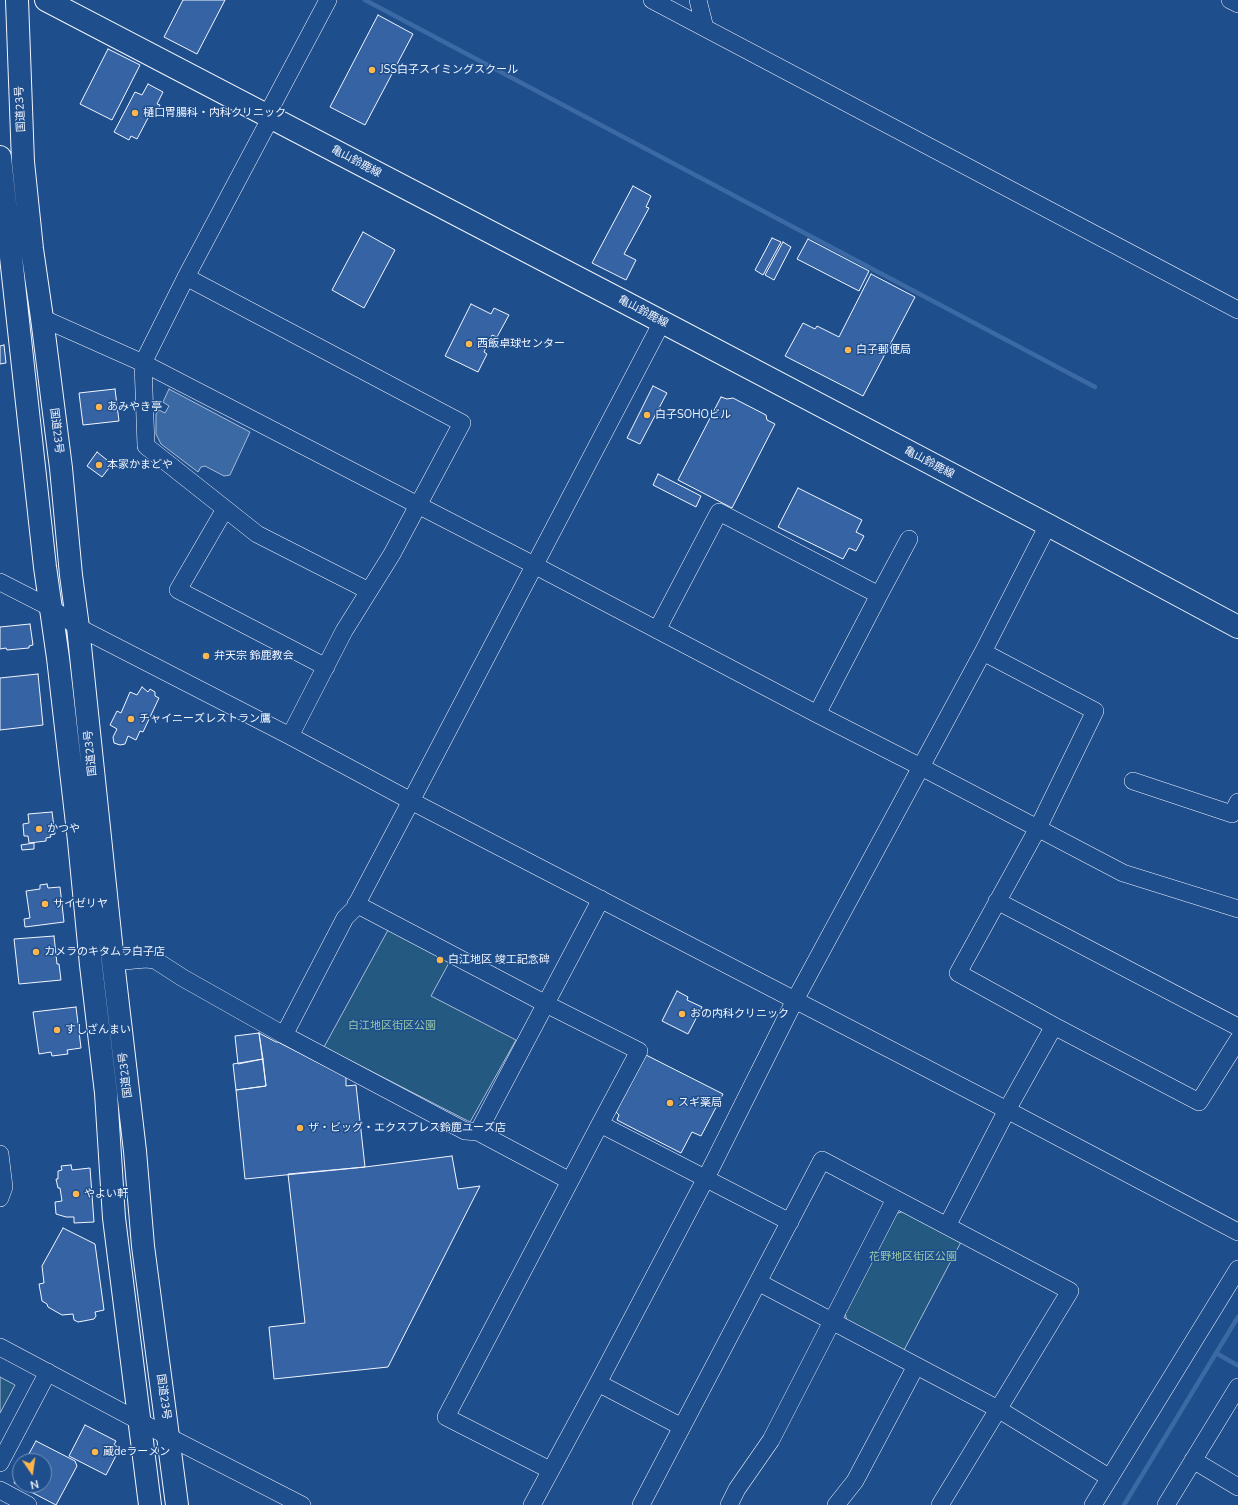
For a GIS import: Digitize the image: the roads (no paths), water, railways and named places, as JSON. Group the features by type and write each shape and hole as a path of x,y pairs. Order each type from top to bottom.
{"main road":[{"name":"国道23号","path":"17,0 23,162 32,249 61,468 71,575 78,627 113,962 135,1151 143,1246 177,1505"},
{"name":"亀山鈴鹿線","path":"46,0 1048,525 1238,627"},
{"name":"国道23号","path":"0,157 45,567 58,658 79,833 91,964 106,1092 114,1218 150,1505"}],"street":[{"path":"328,0 143,363 146,446 256,534 369,591"},
{"path":"652,0 1238,310"},
{"path":"698,0 705,28"},
{"path":"1230,0 1238,4"},
{"path":"186,277 462,423 392,554 344,631 290,736"},
{"path":"42,318 143,363 534,565 1123,873 1238,909"},
{"path":"284,1035 344,918 354,909 662,322"},
{"path":"225,509 178,590 326,667"},
{"path":"657,630 719,512 879,595"},
{"path":"532,1505 706,1178 795,1000 921,767 1048,525"},
{"path":"817,714 909,539"},
{"path":"0,582 51,608 78,627 290,736 411,801 1007,1110 1238,1232"},
{"path":"982,652 1095,710 1038,828 958,973 1054,1026 1199,1102 1238,1040"},
{"path":"1133,781 1232,814 1238,802"},
{"path":"478,1132 601,899"},
{"path":"997,901 1238,1027"},
{"path":"356,904 639,1051 446,1417 550,1470"},
{"path":"113,962 146,959 155,960 183,978 284,1035 465,1130 478,1132 570,1181"},
{"path":"947,1226 1007,1110 1054,1026"},
{"path":"600,1124 790,1222"},
{"path":"0,1154 1,1190"},
{"path":"641,1505 822,1160 1070,1291 940,1505"},
{"path":"729,1505 737,1489 771,1440 895,1199"},
{"path":"1093,1505 1238,1269"},
{"path":"758,1282 998,1409 1110,1478"},
{"path":"0,1347 169,1437 302,1505"},
{"path":"836,1505 855,1481 916,1366"},
{"path":"0,1463 48,1372"},
{"path":"598,1383 682,1427"},
{"path":"1169,1504 1193,1460 1238,1387"},
{"path":"1193,1460 1238,1487"},
{"path":"0,1490 28,1505"}],"waterway":[{"path":"365,0 1095,387"},
{"path":"1124,1505 1238,1317"},
{"path":"1216,1353 1237,1365"}],"place":[{"name":"JSS白子スイミングスクール","path":"372,70"},
{"name":"樋口胃腸科・内科クリニック","path":"135,113"},
{"name":"西飯卓球センター","path":"469,344"},
{"name":"白子郵便局","path":"848,350"},
{"name":"あみやき亭","path":"99,407"},
{"name":"白子SOHOビル","path":"647,415"},
{"name":"本家かまどや","path":"99,465"},
{"name":"弁天宗 鈴鹿教会","path":"206,656"},
{"name":"チャイニーズレストラン鷹","path":"131,719"},
{"name":"かつや","path":"39,829"},
{"name":"サイゼリヤ","path":"45,904"},
{"name":"カメラのキタムラ白子店","path":"36,952"},
{"name":"白江地区 竣工記念碑","path":"440,960"},
{"name":"おの内科クリニック","path":"682,1014"},
{"name":"すしざんまい","path":"57,1030"},
{"name":"スギ薬局","path":"670,1103"},
{"name":"ザ・ビッグ・エクスプレス鈴鹿ユーズ店","path":"300,1128"},
{"name":"やよい軒","path":"76,1194"},
{"name":"蔵deラーメン","path":"95,1452"}],"park label":[{"name":"白江地区街区公園","path":"392,1026"},
{"name":"花野地区街区公園","path":"913,1257"}]}
